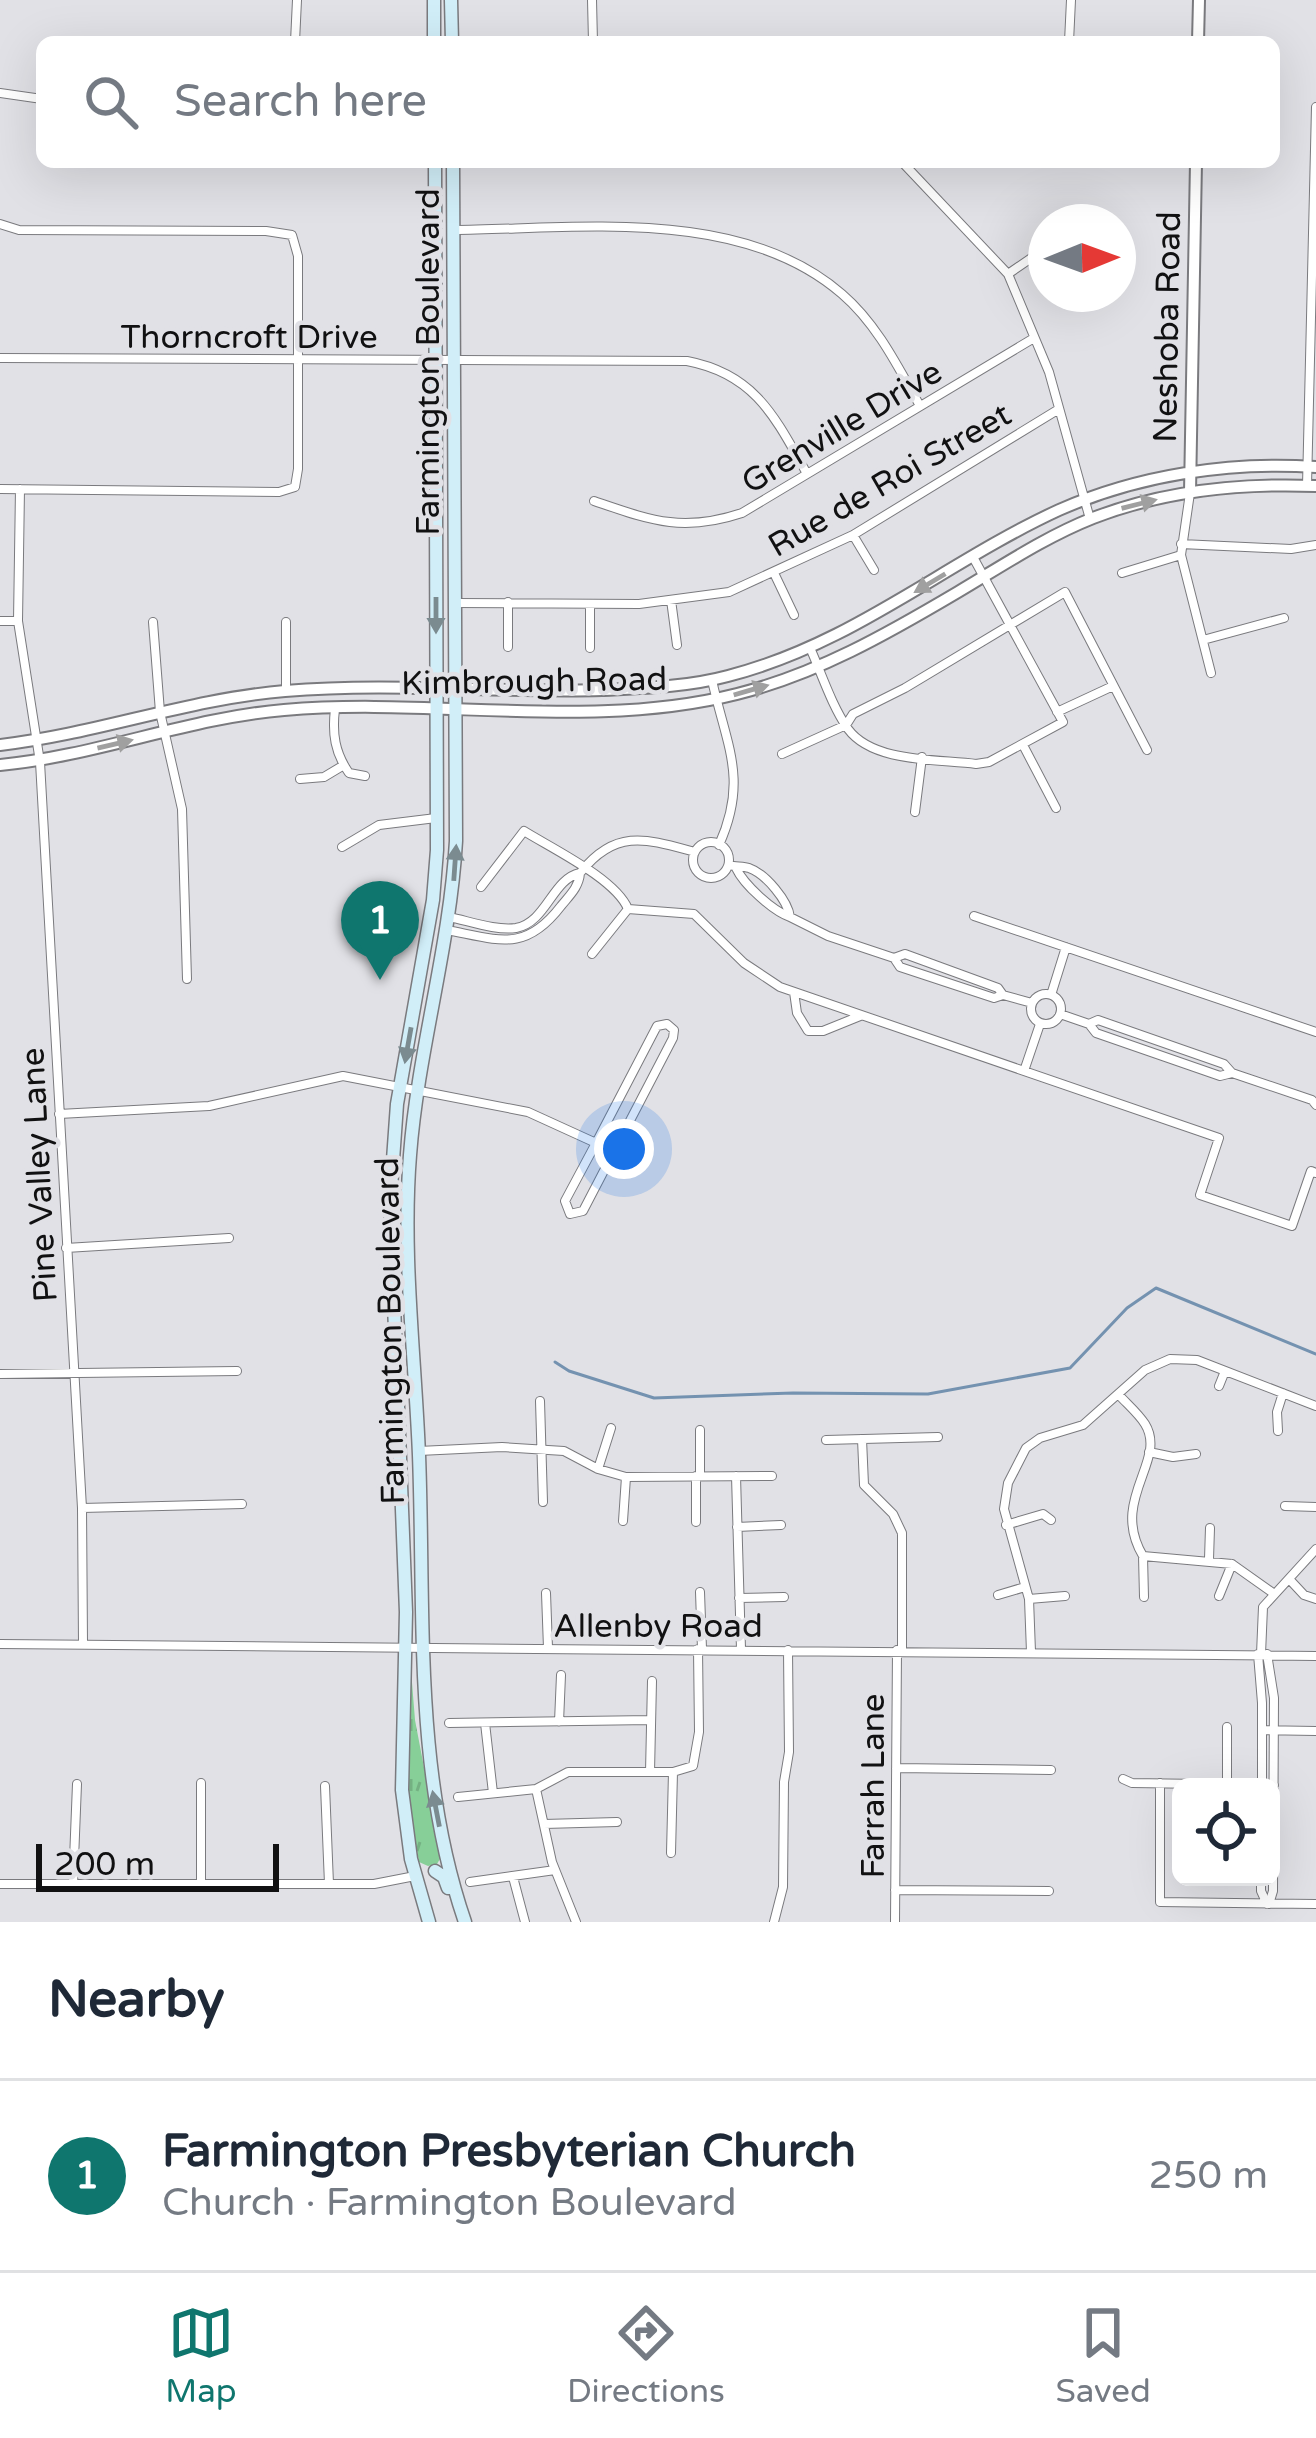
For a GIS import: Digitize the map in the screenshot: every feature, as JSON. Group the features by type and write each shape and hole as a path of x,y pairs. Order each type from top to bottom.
{"main road":[{"path":"434,0 434,36"},
{"path":"452,0 452,36"},
{"name":"Farmington Boulevard","path":"429,1922 415,1876 401,1772 414,1648 407,1195 440,925 435,168"},
{"name":"Farmington Boulevard","path":"453,168 456,841 400,1086 390,1177 396,1367 410,1451 404,1562 442,1869 464,1922"},
{"path":"415,1876 442,1869"}],"street":[{"path":"296,0 296,36"},
{"path":"592,0 593,36"},
{"path":"1069,36 1071,0"},
{"path":"1198,36 1199,0"},
{"path":"0,93 36,98"},
{"path":"1312,486 1316,107"},
{"path":"908,168 1008,274 1059,410 1090,519"},
{"name":"Neshoba Road","path":"1190,492 1196,168"},
{"path":"0,224 19,230 266,231 292,235 298,256 295,487 279,493 0,489"},
{"path":"435,230 667,229 758,245 842,294 882,339 920,406"},
{"path":"1008,274 1028,260"},
{"name":"Grenville Drive","path":"593,501 668,525 697,524 742,513 1034,338"},
{"name":"Thorncroft Drive","path":"0,358 687,361 712,366 748,386 773,414 806,472"},
{"name":"Rue de Roi Street","path":"455,603 590,604 729,592 853,535 1059,410"},
{"name":"Kimbrough Road","path":"0,745 286,691 649,688 712,680 812,650 973,557 1084,500 1190,471 1312,466"},
{"name":"Kimbrough Road","path":"0,765 40,761 210,721 286,710 645,708 716,699 819,667 873,642 1090,519 1190,492 1312,486"},
{"name":"Pine Valley Lane","path":"20,489 18,620 40,761 82,1508 83,1643"},
{"path":"1190,492 1181,550 1211,673"},
{"path":"853,535 874,570"},
{"path":"1122,573 1181,550 1316,545"},
{"path":"812,650 845,725 882,751 989,762 1063,722 973,557"},
{"path":"775,573 794,616"},
{"path":"782,754 845,725 853,714 1065,592 1148,750"},
{"path":"671,600 677,645"},
{"path":"508,602 508,647"},
{"path":"590,604 590,648"},
{"path":"1203,640 1284,617"},
{"path":"0,621 18,620"},
{"path":"153,622 163,733 182,809 187,979"},
{"path":"286,622 286,691"},
{"path":"712,680 736,788 719,844"},
{"path":"1058,712 1113,686"},
{"path":"335,710 335,745 344,765 350,773 365,776"},
{"path":"1023,745 1056,808"},
{"path":"914,812 922,757"},
{"path":"300,779 324,777 344,765"},
{"path":"342,847 379,825 437,818"},
{"path":"481,887 524,830 624,900 628,909"},
{"path":"440,925 496,939 520,938 541,931 601,850 647,839 695,852"},
{"path":"790,917 788,905 746,866 733,867 721,876 703,877 694,869 695,852 704,844 719,844 728,854 733,867 740,877 778,913 828,936 994,998 1003,995 1031,1003"},
{"path":"753,886 762,877"},
{"path":"592,954 628,909"},
{"path":"628,909 694,914 757,974 794,992 1220,1138 1201,1195 1292,1226 1311,1172 1316,1173"},
{"path":"974,916 1316,1032"},
{"path":"1051,995 1066,947"},
{"path":"794,992 797,1013 808,1031 860,1016"},
{"path":"1038,995 1051,995 1060,1003 1060,1014 1051,1024 1040,1024 1030,1013 1031,1003 1038,995"},
{"path":"1060,1014 1089,1024 1096,1034 1220,1076 1232,1073 1315,1101"},
{"path":"667,1024 674,1038 583,1211 570,1214 566,1201 596,1143 657,1026 667,1024"},
{"path":"1024,1071 1040,1024"},
{"path":"59,1114 208,1106 343,1076 528,1112 614,1153"},
{"path":"66,1248 229,1238"},
{"path":"1031,1652 1030,1599 1006,1525 1008,1484 1026,1448 1040,1438 1082,1425 1144,1370 1166,1360 1191,1358 1316,1406"},
{"path":"0,1374 237,1371"},
{"path":"1219,1386 1225,1371"},
{"path":"1278,1431 1283,1393"},
{"path":"1118,1394 1150,1436 1129,1520 1131,1536 1143,1556 1144,1597"},
{"path":"540,1401 543,1502"},
{"path":"598,1469 611,1428"},
{"path":"696,1522 700,1430"},
{"path":"826,1440 938,1437"},
{"name":"Farrah Lane","path":"862,1439 864,1485 893,1514 902,1533 895,1922"},
{"path":"410,1451 502,1447 565,1451 598,1469 626,1477 772,1476"},
{"path":"1149,1452 1173,1457 1196,1454"},
{"path":"736,1476 740,1649"},
{"path":"623,1521 626,1477"},
{"path":"82,1508 242,1504"},
{"path":"1285,1507 1316,1507"},
{"path":"1006,1525 1043,1514 1051,1520"},
{"path":"737,1527 781,1525"},
{"path":"1209,1559 1210,1528"},
{"path":"1262,1778 1262,1615 1273,1593 1316,1549"},
{"path":"1143,1556 1232,1564 1273,1593"},
{"path":"1220,1596 1232,1564"},
{"path":"1290,1580 1304,1595 1316,1599"},
{"path":"998,1594 1025,1587"},
{"path":"458,1797 536,1789 568,1772 673,1772 693,1766 699,1732 700,1592"},
{"path":"546,1593 548,1648"},
{"path":"1030,1599 1065,1596"},
{"path":"739,1598 784,1597"},
{"name":"Allenby Road","path":"0,1644 1316,1656"},
{"path":"774,1922 783,1886 788,1650"},
{"path":"1262,1654 1274,1730 1274,1778"},
{"path":"560,1722 561,1675"},
{"path":"650,1772 652,1681"},
{"path":"449,1723 651,1720"},
{"path":"485,1723 493,1793"},
{"path":"1227,1727 1227,1778"},
{"path":"1262,1730 1316,1731"},
{"path":"896,1768 1051,1770"},
{"path":"671,1852 673,1772"},
{"path":"1123,1779 1172,1784"},
{"path":"201,1783 201,1884"},
{"path":"74,1885 77,1784"},
{"path":"1160,1784 1159,1900 1316,1904"},
{"path":"325,1786 328,1884"},
{"path":"536,1789 555,1870 574,1922"},
{"path":"545,1827 617,1822"},
{"path":"470,1882 555,1870"},
{"path":"0,1884 374,1884 415,1876"},
{"path":"513,1877 525,1922"},
{"path":"1261,1886 1268,1904"},
{"path":"1268,1904 1273,1886"},
{"path":"895,1890 1049,1891"}],"green space":[{"path":"411,1670 415,1720 441,1857 428,1866 419,1862 408,1797"}],"waterway":[{"path":"555,1362 569,1371 654,1398 928,1394 1070,1368 1127,1308 1156,1288 1316,1354"}],"place":[{"name":"Farmington Presbyterian Church","path":"380,980"}]}
